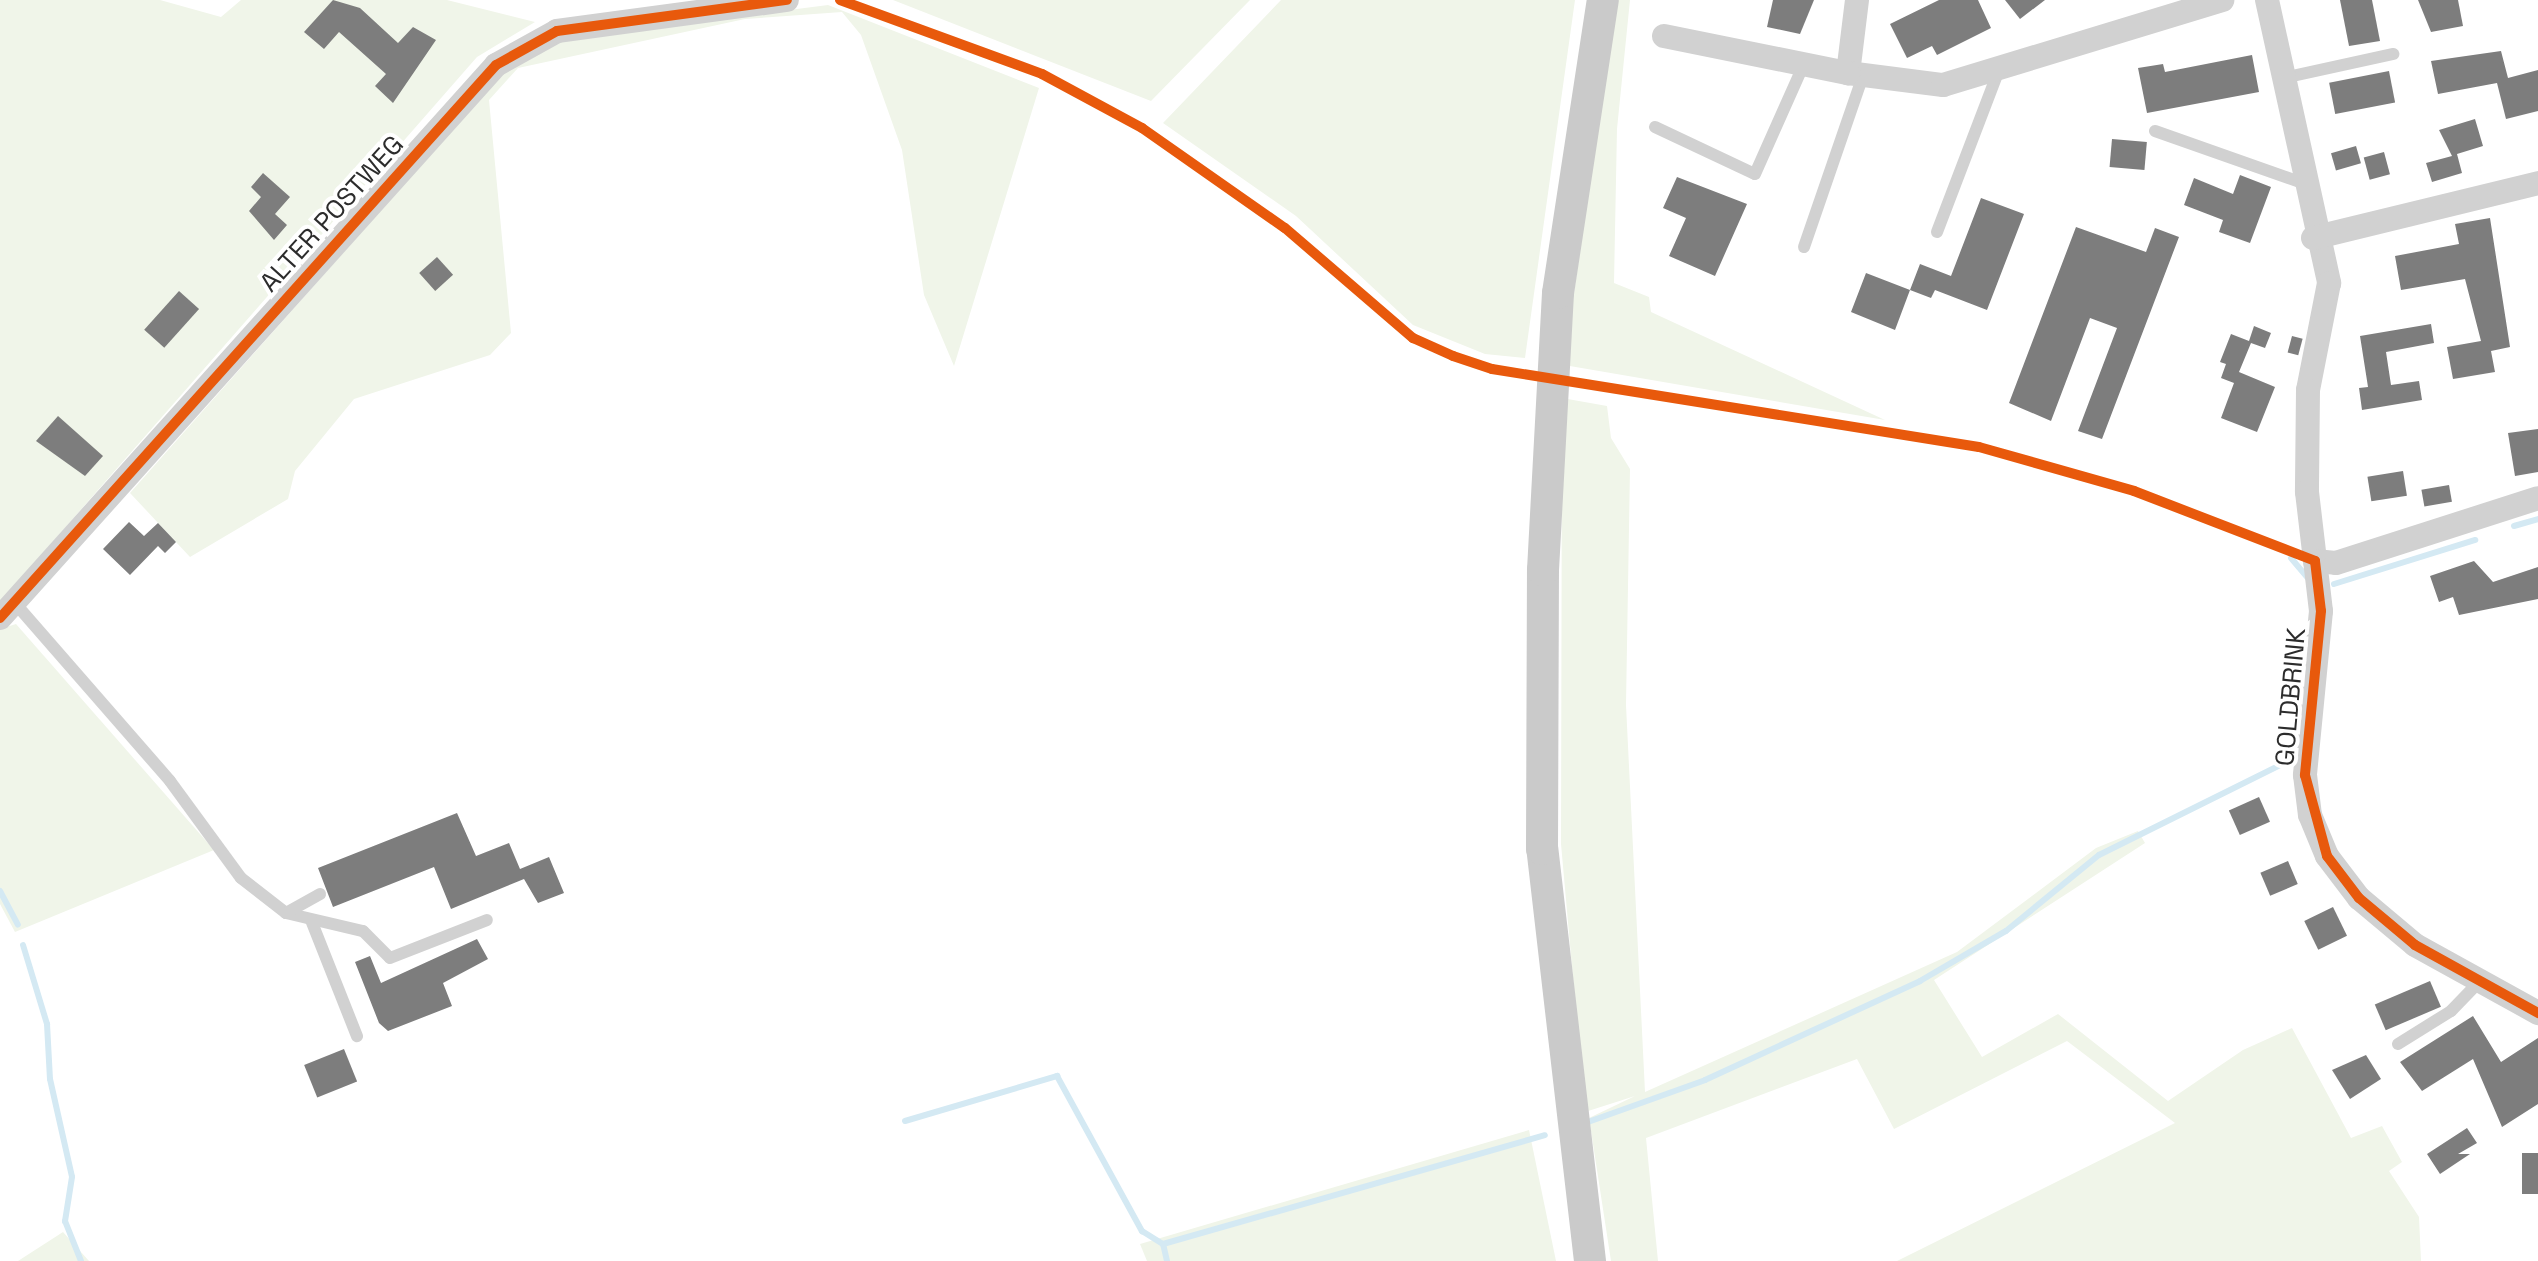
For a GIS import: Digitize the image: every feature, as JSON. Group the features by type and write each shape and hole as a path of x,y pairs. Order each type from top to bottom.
{"main road":[{"path":"1590,1261 1542,849 1543,570 1558,293 1603,0"}],"street":[{"name":"ALTER POSTWEG","path":"7,610 496,65 557,31 787,0"},
{"path":"1855,75 1857,0"},
{"path":"1664,36 1855,75 1943,85 1998,72 2222,0"},
{"name":"GOLDBRINK","path":"2267,0 2313,238 2329,283 2308,390 2315,561 2321,611 2305,775 2310,815 2327,856 2359,898 2415,945 2538,1013"},
{"path":"2313,238 2538,183"},
{"path":"2315,561 2336,563 2538,498"}],"lane":[{"path":"2281,78 2393,54"},
{"path":"1655,127 1755,174 1804,64"},
{"path":"1937,232 1998,72"},
{"path":"1804,247 1855,75"},
{"path":"2155,131 2303,183"},
{"name":"ALTER POSTWEG","path":"7,610 170,781 241,878 286,913"},
{"path":"286,913 320,894"},
{"path":"286,913 363,931 390,958 487,920"},
{"path":"311,920 357,1036"},
{"path":"2398,1044 2451,1011 2480,981"}],"shaded area":[{"path":"0,0 160,0 221,17 241,0 447,0 535,22 477,57 0,602"},
{"path":"893,0 1250,0 1151,101"},
{"path":"1281,0 1575,0 1525,358 1485,354 1413,325 1296,216 1163,123"},
{"path":"1615,0 1630,0 1617,129 1614,283 1649,297 1651,312 1885,420 1564,365"},
{"path":"828,5 1039,88 954,366 924,295 902,150 861,35 842,12 745,19 518,68 489,100 511,333 490,355 354,399 295,471 288,499 190,557 130,493 508,67 556,40"},
{"path":"1562,398 1607,406 1611,438 1630,469 1626,705 1645,1092 1957,952 2096,848 2138,831 2145,843 1934,980 1982,1057 2058,1014 2168,1101 2243,1050 2292,1028 2351,1138 2382,1126 2402,1162 2389,1171 2419,1217 2421,1261 1897,1261 2175,1123 2067,1041 1894,1129 1857,1059 1646,1138 1658,1261 1611,1261 1589,1118 1635,1096 1585,1112 1561,844"},
{"path":"16,624 214,850 15,932 0,904 0,629"},
{"path":"1529,1130 1556,1261 1147,1261 1140,1244"},
{"path":"63,1232 89,1261 18,1261"}],"building":[{"path":"333,0 360,8 398,43 413,27 436,40 393,103 375,86 386,74 339,32 324,49 304,32"},
{"path":"1773,0 1814,0 1800,34 1767,27"},
{"path":"1939,0 1978,0 1991,28 1937,55 1932,46 1907,58 1890,24"},
{"path":"2005,0 2045,0 2020,19"},
{"path":"2340,0 2372,0 2380,41 2349,46"},
{"path":"2418,0 2458,0 2463,26 2431,32"},
{"path":"2501,51 2508,78 2538,70 2538,111 2506,119 2497,83 2438,94 2431,61"},
{"path":"2252,55 2259,92 2147,113 2138,68 2163,64 2165,72"},
{"path":"2389,71 2395,102 2335,114 2329,83"},
{"path":"2475,119 2483,146 2457,154 2462,173 2432,182 2426,163 2452,156 2439,130"},
{"path":"2112,139 2147,142 2144,170 2110,167"},
{"path":"2356,146 2361,163 2336,170 2331,153"},
{"path":"2384,152 2390,174 2370,180 2364,157"},
{"path":"263,173 290,197 275,214 287,225 274,240 249,211 261,197 251,187"},
{"path":"2240,175 2271,187 2250,243 2219,232 2223,220 2184,205 2194,178 2233,194"},
{"path":"1677,177 1747,204 1715,276 1669,256 1686,218 1663,208"},
{"path":"1981,198 2024,214 1987,310 1935,290 1931,298 1910,290 1920,264 1951,276"},
{"path":"2490,218 2510,347 2491,351 2495,372 2453,379 2447,347 2481,341 2465,279 2401,290 2395,256 2459,244 2455,224"},
{"path":"2076,227 2146,252 2155,228 2179,237 2102,439 2078,431 2117,328 2090,318 2051,421 2009,403"},
{"path":"437,257 453,275 435,291 419,273"},
{"path":"1866,273 1910,290 1895,330 1851,312"},
{"path":"179,291 199,309 164,348 144,330"},
{"path":"2431,324 2434,343 2386,352 2391,385 2419,381 2422,400 2362,410 2359,388 2368,387 2360,336"},
{"path":"2254,326 2271,333 2265,348 2251,343 2239,372 2275,387 2257,432 2221,418 2234,383 2221,378 2226,364 2220,362 2231,334 2249,341"},
{"path":"2292,336 2303,339 2298,355 2288,352"},
{"path":"58,416 103,456 85,476 36,441"},
{"path":"2538,429 2538,472 2515,476 2508,433"},
{"path":"2403,471 2407,496 2371,501 2367,477"},
{"path":"2449,485 2452,502 2424,507 2421,490"},
{"path":"129,522 144,536 158,523 176,542 165,553 158,546 130,575 103,549"},
{"path":"2474,561 2493,582 2538,567 2538,599 2459,615 2453,597 2439,602 2430,576"},
{"path":"2259,797 2270,822 2240,835 2229,810"},
{"path":"457,813 476,856 509,843 520,869 549,857 564,893 538,903 524,879 451,909 434,867 333,907 318,868"},
{"path":"2288,861 2298,884 2270,896 2260,873"},
{"path":"2333,907 2347,936 2318,950 2304,921"},
{"path":"477,939 488,959 443,983 452,1006 388,1031 379,1023 355,962 370,956 381,983"},
{"path":"2430,981 2441,1007 2386,1030 2375,1004"},
{"path":"2473,1016 2501,1062 2538,1038 2538,1104 2502,1127 2473,1059 2422,1091 2400,1062"},
{"path":"344,1049 357,1081 317,1098 304,1065"},
{"path":"2366,1055 2381,1079 2350,1099 2332,1070"},
{"path":"2467,1128 2477,1143 2458,1154 2470,1154 2440,1174 2427,1154"},
{"path":"2522,1153 2538,1153 2538,1194 2522,1194"}],"waterway":[{"path":"2514,526 2538,519"},
{"path":"2334,584 2475,540"},
{"path":"2291,558 2308,578"},
{"path":"1588,1122 1705,1080 1920,981 2006,931 2099,855 2298,756"},
{"path":"0,891 18,925"},
{"path":"23,945 47,1024 50,1079 72,1177 65,1221 81,1261"},
{"path":"905,1121 1057,1076 1142,1231 1163,1244"},
{"path":"1167,1261 1163,1244 1545,1135"}],"cycle path":[{"path":"0,618 496,65 557,31 787,0"},
{"path":"840,0 1042,74 1142,128 1285,228 1413,338 1453,356 1492,369 1979,447 2134,491 2315,561 2321,611 2305,775 2327,856 2359,898 2415,945 2538,1013"}]}
